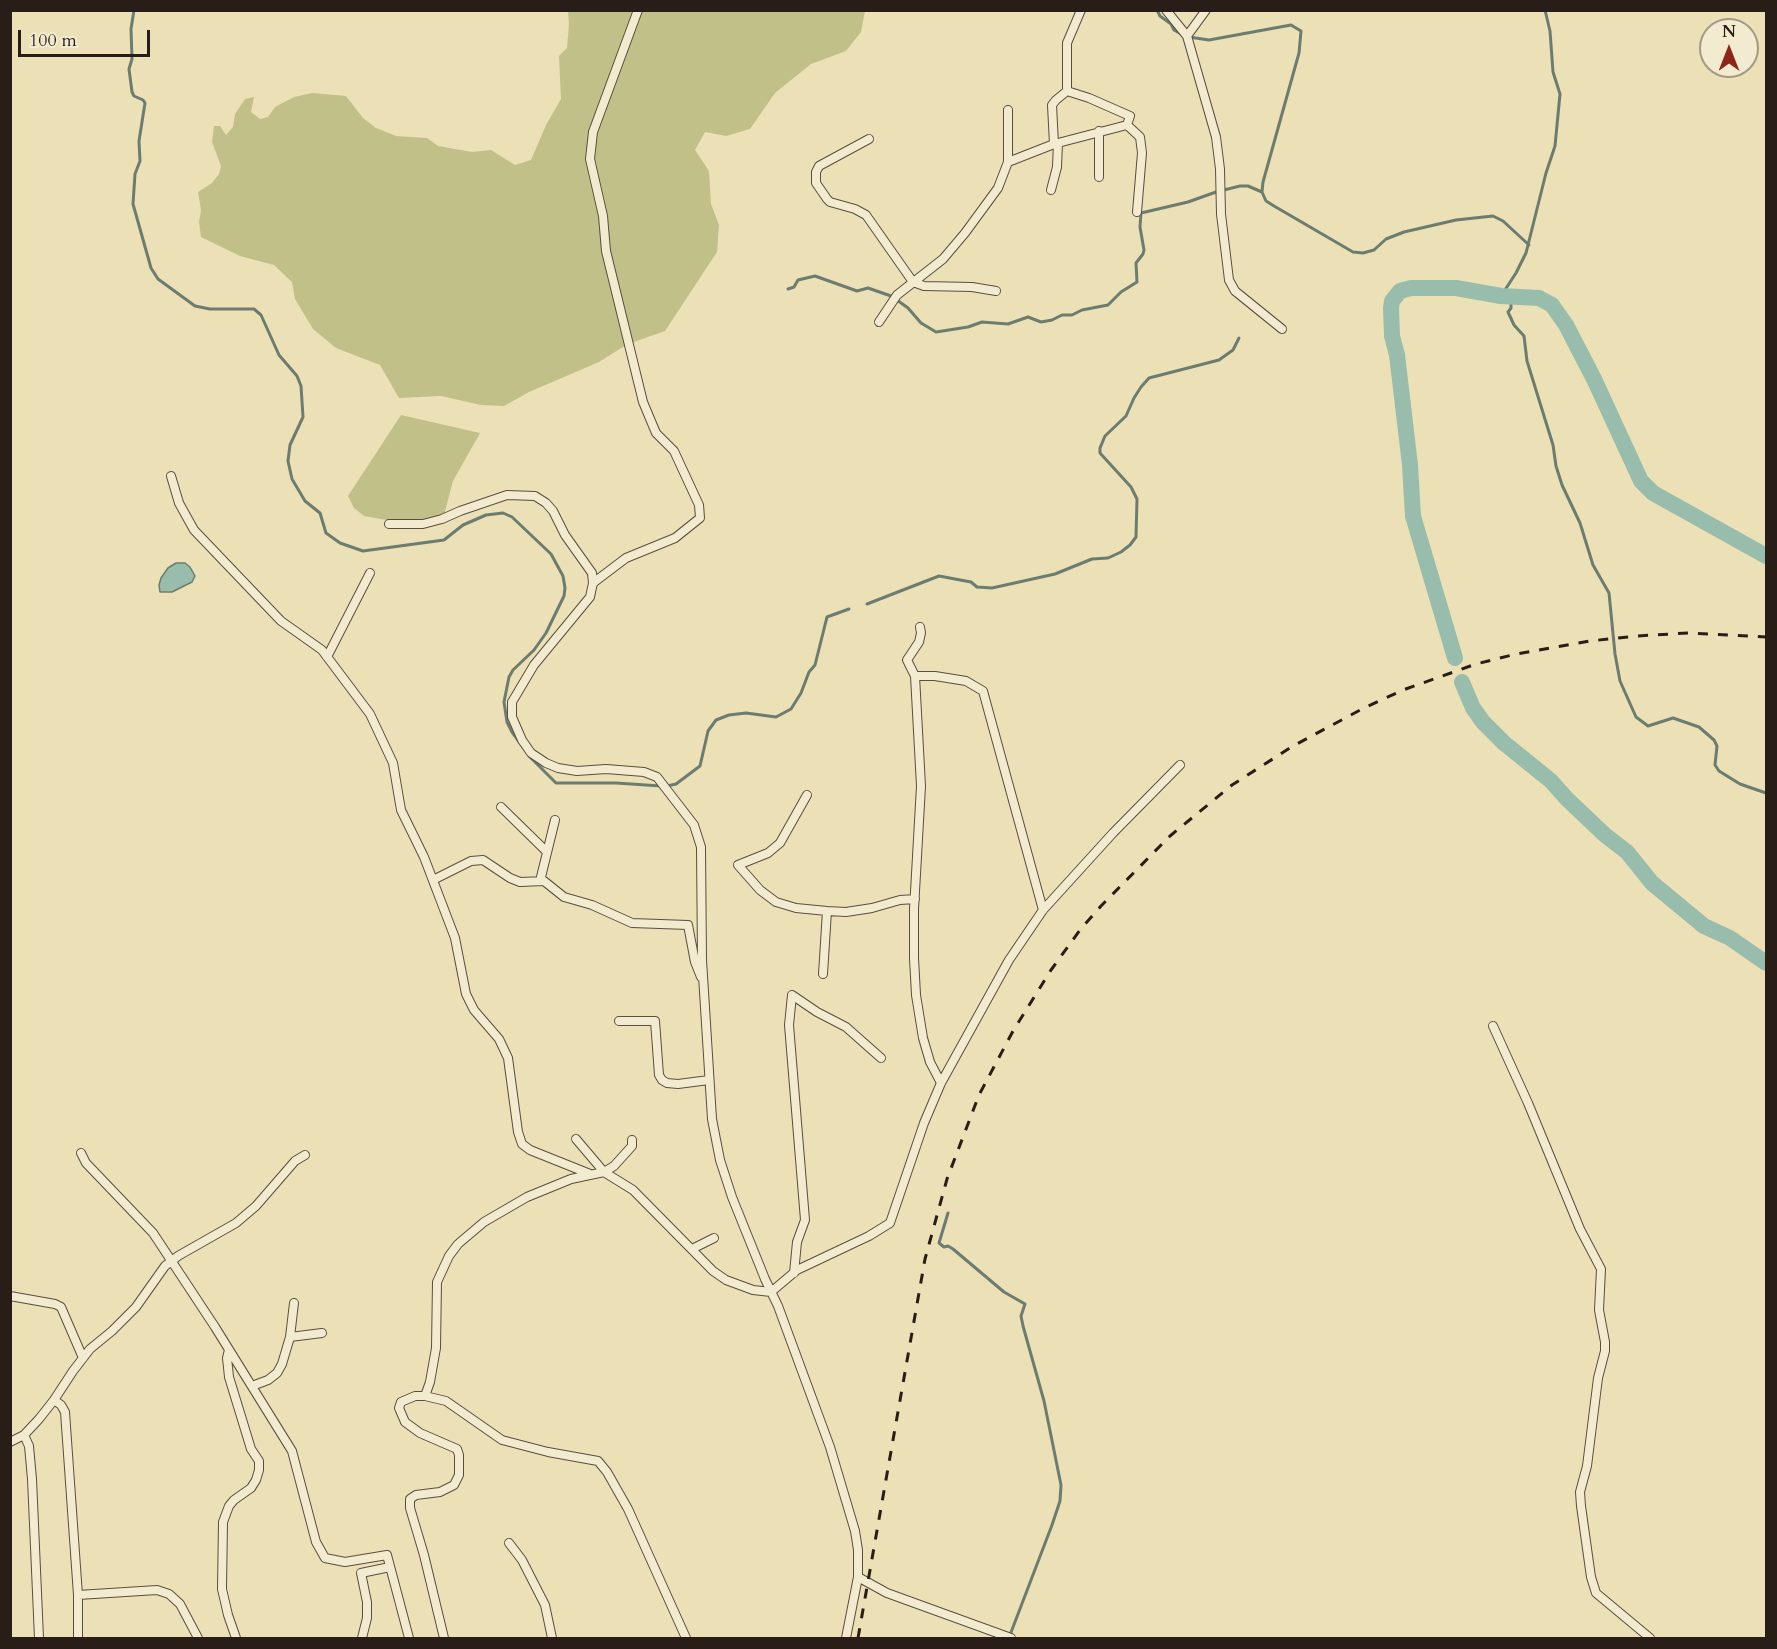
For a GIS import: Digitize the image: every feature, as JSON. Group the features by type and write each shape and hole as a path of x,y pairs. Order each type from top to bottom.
{"street":[{"path":"593,583 626,558 675,538 700,518 699,505 674,451 656,433 643,402 609,261 603,216 590,159 593,132 638,10"},
{"path":"1051,190 1057,167 1052,105 1066,91 1067,43 1082,10"},
{"path":"1166,10 1187,36 1216,137 1224,243 1231,286 1282,329"},
{"path":"1187,36 1206,10"},
{"path":"1066,91 1089,98 1130,116 1127,125"},
{"path":"879,322 897,295 943,259 998,188 1008,162 1008,110"},
{"path":"1008,162 1056,143 1127,125"},
{"path":"1127,125 1140,137 1142,153 1137,212"},
{"path":"1098,131 1099,177"},
{"path":"869,139 819,166 816,172 816,183 830,202 855,209 866,215 913,282 924,286 972,287 996,291"},
{"path":"171,476 179,503 194,530 281,621 322,650 370,714 393,763 401,810 433,880 455,938 466,994 474,1010 499,1039 508,1058 518,1132 522,1144 530,1150 590,1174"},
{"path":"389,524 423,524 507,495 536,496 554,511 565,535 592,573 593,583 590,597 534,665 512,702 512,717 518,734 531,753 558,768 577,771 606,768 644,772 657,777 694,825 701,847 704,984 712,1119 720,1160 732,1197 830,1447 855,1530 858,1577 846,1638"},
{"path":"327,657 370,573"},
{"path":"920,627 919,642 907,660 915,676 921,786 914,958 916,995 923,1038 930,1062 941,1083"},
{"path":"915,676 935,676 966,681 984,691 1043,910"},
{"path":"576,1139 604,1172 633,1190 713,1271 726,1280 753,1290 771,1292 794,1273 890,1223 924,1123 941,1083 1009,960 1043,910 1113,833 1180,765"},
{"path":"807,795 780,843 768,853 738,865 760,890 776,902 796,908 827,911 846,912 915,899"},
{"path":"501,807 547,852"},
{"path":"540,881 555,820"},
{"path":"433,880 471,861 483,860 510,878 520,882 544,881 564,897 592,905 632,922 688,925 694,962 704,984"},
{"path":"823,974 827,911"},
{"path":"794,1273 796,1242 806,1220 789,1025 792,995 817,1012 846,1027 881,1058"},
{"path":"619,1021 655,1021 659,1075 662,1080 678,1084 709,1080"},
{"path":"1493,1026 1528,1103 1580,1229 1601,1269 1599,1310 1605,1351 1598,1378 1587,1466 1580,1492 1581,1506 1591,1577 1596,1593 1650,1638"},
{"path":"425,1396 436,1348 437,1282 449,1256 458,1244 484,1222 509,1207 571,1179 604,1172 614,1166 632,1146 632,1140"},
{"path":"81,1153 86,1163 153,1233 292,1451 316,1542 325,1558 345,1562 387,1555 409,1638"},
{"path":"10,1442 24,1435 54,1400 83,1358 136,1307 165,1266 236,1223 256,1206 295,1161 305,1155"},
{"path":"692,1249 714,1238"},
{"path":"10,1296 61,1307 83,1358"},
{"path":"252,1386 268,1380 277,1373 287,1350 294,1303"},
{"path":"290,1336 322,1333"},
{"path":"229,1350 227,1358 229,1377 251,1449 259,1461 256,1480 251,1488 229,1506 223,1522 222,1589 236,1638"},
{"path":"444,1638 410,1508 410,1499 424,1493 440,1492 454,1485 460,1466 457,1449 420,1433 405,1422 399,1408 401,1402 415,1396 446,1401 502,1440 548,1452 598,1461 607,1472 628,1509 686,1638"},
{"path":"54,1400 65,1412 78,1595 78,1638"},
{"path":"24,1435 29,1446 32,1479 39,1638"},
{"path":"509,1543 522,1560 545,1605 552,1638"},
{"path":"362,1638 367,1617 367,1602 361,1574 390,1567"},
{"path":"858,1577 887,1593 1011,1638"},
{"path":"78,1595 157,1590 169,1594 180,1604 198,1638"}],"green space":[{"path":"568,11 635,11 587,161 591,185 601,213 626,345 599,362 529,392 504,406 481,405 441,396 399,398 380,365 336,348 313,329 295,299 292,282 274,265 240,256 201,237 198,192 212,183 219,174 221,166 212,142 214,126 220,126 226,135 233,127 235,114 245,99 254,97 251,112 260,119 268,117 275,107 294,97 312,93 346,96 363,118 376,128 396,136 427,138 438,146 472,152 491,150 515,165 531,160 546,125 561,99 559,56 567,48"},
{"path":"640,11 865,11 861,32 846,51 811,64 775,93 750,129 726,136 705,132 695,150 709,171 711,204 719,225 717,252 665,331 631,343 608,248 592,157 595,134"},
{"path":"401,415 480,433 453,481 444,515 428,521 392,521 364,516 354,508 348,496"}],"shaded area":[{"path":"176,563 185,563 190,567 195,576 192,582 172,592 160,592 161,578 168,568"}],"waterway":[{"path":"134,10 131,29 132,59 129,69 132,92 145,103 139,141 140,161 135,174 133,204 151,268 158,279 195,306 210,309 254,309 261,315 279,355 297,376 301,386 303,417 290,445 288,461 292,479 305,501 320,513 326,533 340,543 363,551 444,540 463,525 486,515 503,513 512,517 551,554 563,576 565,588 564,596 546,633 509,677 504,702 507,722 512,732 531,758 556,783 661,786"},
{"path":"1157,10 1174,30 1183,35"},
{"path":"1501,296 1526,253 1555,146 1560,94 1553,72 1550,31 1545,10"},
{"path":"1189,37 1209,40 1291,25 1301,31 1299,53 1263,182 1262,192 1266,201 1274,206 1353,252 1363,253 1374,250 1386,239 1404,232 1456,220 1493,216 1503,221 1529,245"},
{"path":"897,300 908,308 921,323 936,332 968,327 982,322 1008,324 1028,317 1041,322 1108,305 1121,292 1137,282 1136,263 1144,250 1140,227 1141,213 1240,186 1248,186 1262,192"},
{"path":"788,289 794,287 798,280 815,276 857,291 868,288 891,296"},
{"path":"1455,658 1413,516 1410,465 1397,355 1392,336 1392,301 1400,291 1411,288 1456,288 1501,296 1539,298 1552,305 1566,325 1594,379 1641,481 1653,493 1766,556"},
{"path":"1511,296 1511,308 1508,312 1514,325 1524,336 1527,361 1553,445 1562,485 1580,523 1593,565 1609,593 1620,681 1636,717 1648,726 1673,718 1699,727 1714,740 1717,746 1715,765 1719,771 1740,784 1766,793"},
{"path":"867,604 939,576 971,582 977,587 992,588 1055,574 1092,559 1108,558 1121,552 1136,537 1137,499 1131,487 1100,453 1105,436 1126,416 1134,398 1149,378 1219,360 1233,350 1239,338"},
{"path":"667,786 676,784 700,766 708,731 716,720 729,715 746,713 776,717 791,709 801,693 809,672 815,665 827,617 849,609"},
{"path":"1462,682 1473,708 1483,722 1504,743 1551,781 1605,835 1627,852 1652,883 1704,926 1730,938 1766,963"},
{"path":"948,1213 939,1243 953,1249 1004,1292 1025,1304 1021,1316 1044,1401 1061,1485 1060,1501 1052,1525 1010,1635"}],"railway":[{"path":"858,1638 925,1259 947,1179 979,1095 1013,1031 1051,970 1101,906 1170,836 1232,785 1293,746 1403,690 1476,664 1516,654 1590,641 1688,633 1766,637"}]}
